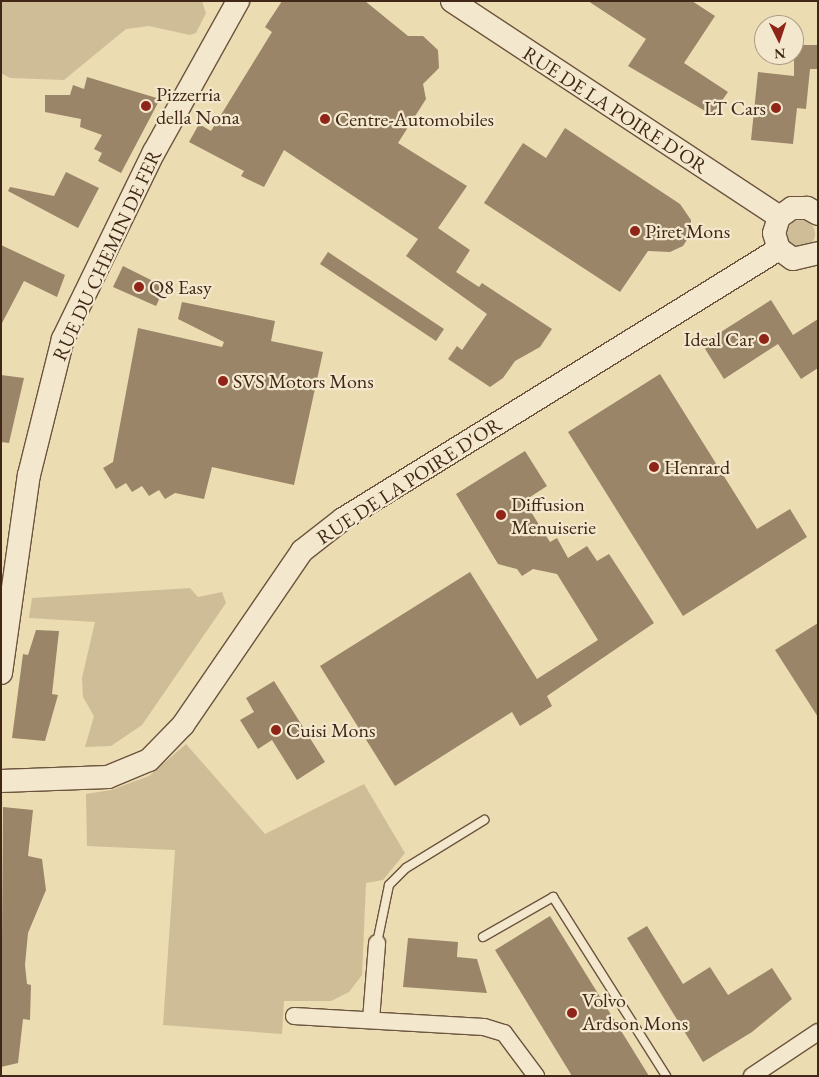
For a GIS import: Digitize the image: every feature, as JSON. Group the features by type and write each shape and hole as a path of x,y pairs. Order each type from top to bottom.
{"street":[{"name":"RUE DU CHEMIN DE FER","path":"1,673 29,475 63,339 154,152 238,1"},
{"name":"RUE DE LA POIRE D'OR","path":"452,1 779,218"},
{"path":"818,214 800,207 779,218 774,233 779,249 801,260 818,253"},
{"name":"RUE DE LA POIRE D'OR","path":"44,778 108,777 160,752 302,551 343,519 779,249"},
{"path":"1,768 44,778"},
{"path":"1,781 44,778"},
{"path":"371,1020 377,943"},
{"path":"294,1016 484,1027 504,1033 536,1076"},
{"path":"752,1076 818,1032"}],"lane":[{"path":"377,943 389,885 406,868 484,820"},
{"path":"482,937 552,897 666,1076"}],"shaded area":[{"path":"1,1 202,1 206,13 196,33 190,35 149,26 126,29 64,80 10,78 1,73"},
{"path":"801,220 811,224 815,234 811,244 801,248 791,244 787,234 791,224"},
{"path":"190,588 198,597 222,592 226,603 142,725 111,746 85,747 94,716 83,697 82,678 95,622 29,618 32,598"},
{"path":"186,744 265,834 364,784 405,853 383,880 366,883 362,975 349,992 331,1001 284,1001 282,1034 163,1025 175,850 87,846 86,794 111,790 149,776"}],"building":[{"name":"Centre-Automobiles","path":"282,1 365,1 408,36 423,36 438,50 439,68 423,84 426,99 398,143 467,186 438,228 470,250 456,272 479,287 482,283 552,329 540,347 515,361 503,378 490,387 448,359 457,346 462,350 487,314 406,256 418,239 284,150 264,187 241,176 244,171 189,142 199,124 211,131 272,32 265,27"},
{"path":"588,1 692,1 715,16 684,63 728,92 712,115 628,66 646,39"},
{"name":"LT Cars","path":"804,45 818,45 818,69 810,69 806,109 797,108 793,144 751,140 758,72 794,76 794,65 804,65"},
{"path":"87,77 160,99 121,173 98,161 102,153 94,149 102,135 80,127 81,119 45,112 45,95 70,95 73,85 84,89"},
{"path":"565,128 680,204 691,220 690,235 683,246 670,252 648,251 620,292 484,203 523,143 546,158"},
{"path":"66,172 99,188 78,228 8,191 10,187 54,196"},
{"path":"1,245 65,275 57,297 24,281 1,325"},
{"path":"328,252 444,329 436,341 320,264"},
{"name":"Q8 Easy","path":"123,266 165,287 156,306 113,287"},
{"name":"Ideal Car","path":"771,300 793,335 818,319 818,368 801,379 778,344 724,379 702,344"},
{"name":"SVS Motors Mons","path":"182,302 275,321 271,341 323,352 294,485 212,467 204,499 175,493 165,499 159,490 149,496 142,486 132,492 126,483 116,489 103,468 113,462 138,328 222,347 224,342 178,319"},
{"name":"Henrard","path":"660,374 757,529 790,509 807,537 683,616 568,432"},
{"path":"1,375 24,378 9,443 1,442"},
{"path":"525,451 547,486 524,501 550,542 557,538 568,558 587,546 597,561 609,554 654,623 547,696 552,706 520,726 512,712 395,786 320,666 470,572 537,679 598,640 557,574 533,569 522,576 517,569 498,564 456,494"},
{"path":"818,623 818,717 775,650"},
{"path":"36,630 59,631 52,694 58,695 45,741 12,738 23,654 28,655"},
{"name":"Cuisi Mons","path":"274,681 325,762 297,780 272,740 258,749 240,720 254,712 246,698"},
{"path":"3,807 33,810 28,856 42,859 46,890 28,933 25,965 27,984 31,985 30,1020 23,1019 18,1063 1,1067"},
{"name":"Volvo Ardson Mons","path":"550,916 649,1076 572,1076 495,950"},
{"path":"647,926 683,984 710,967 728,995 772,968 792,999 752,1032 703,1062 627,938"},
{"path":"408,938 458,942 457,957 477,959 487,993 403,987"}],"place":[{"name":"Pizzerria della Nona","path":"146,106"},
{"name":"LT Cars","path":"776,108"},
{"name":"Centre-Automobiles","path":"325,119"},
{"name":"Piret Mons","path":"635,231"},
{"name":"Q8 Easy","path":"139,287"},
{"name":"Ideal Car","path":"764,339"},
{"name":"SVS Motors Mons","path":"223,381"},
{"name":"Henrard","path":"654,467"},
{"name":"Diffusion Menuiserie","path":"501,515"},
{"name":"Cuisi Mons","path":"276,730"},
{"name":"Volvo Ardson Mons","path":"572,1013"}]}
